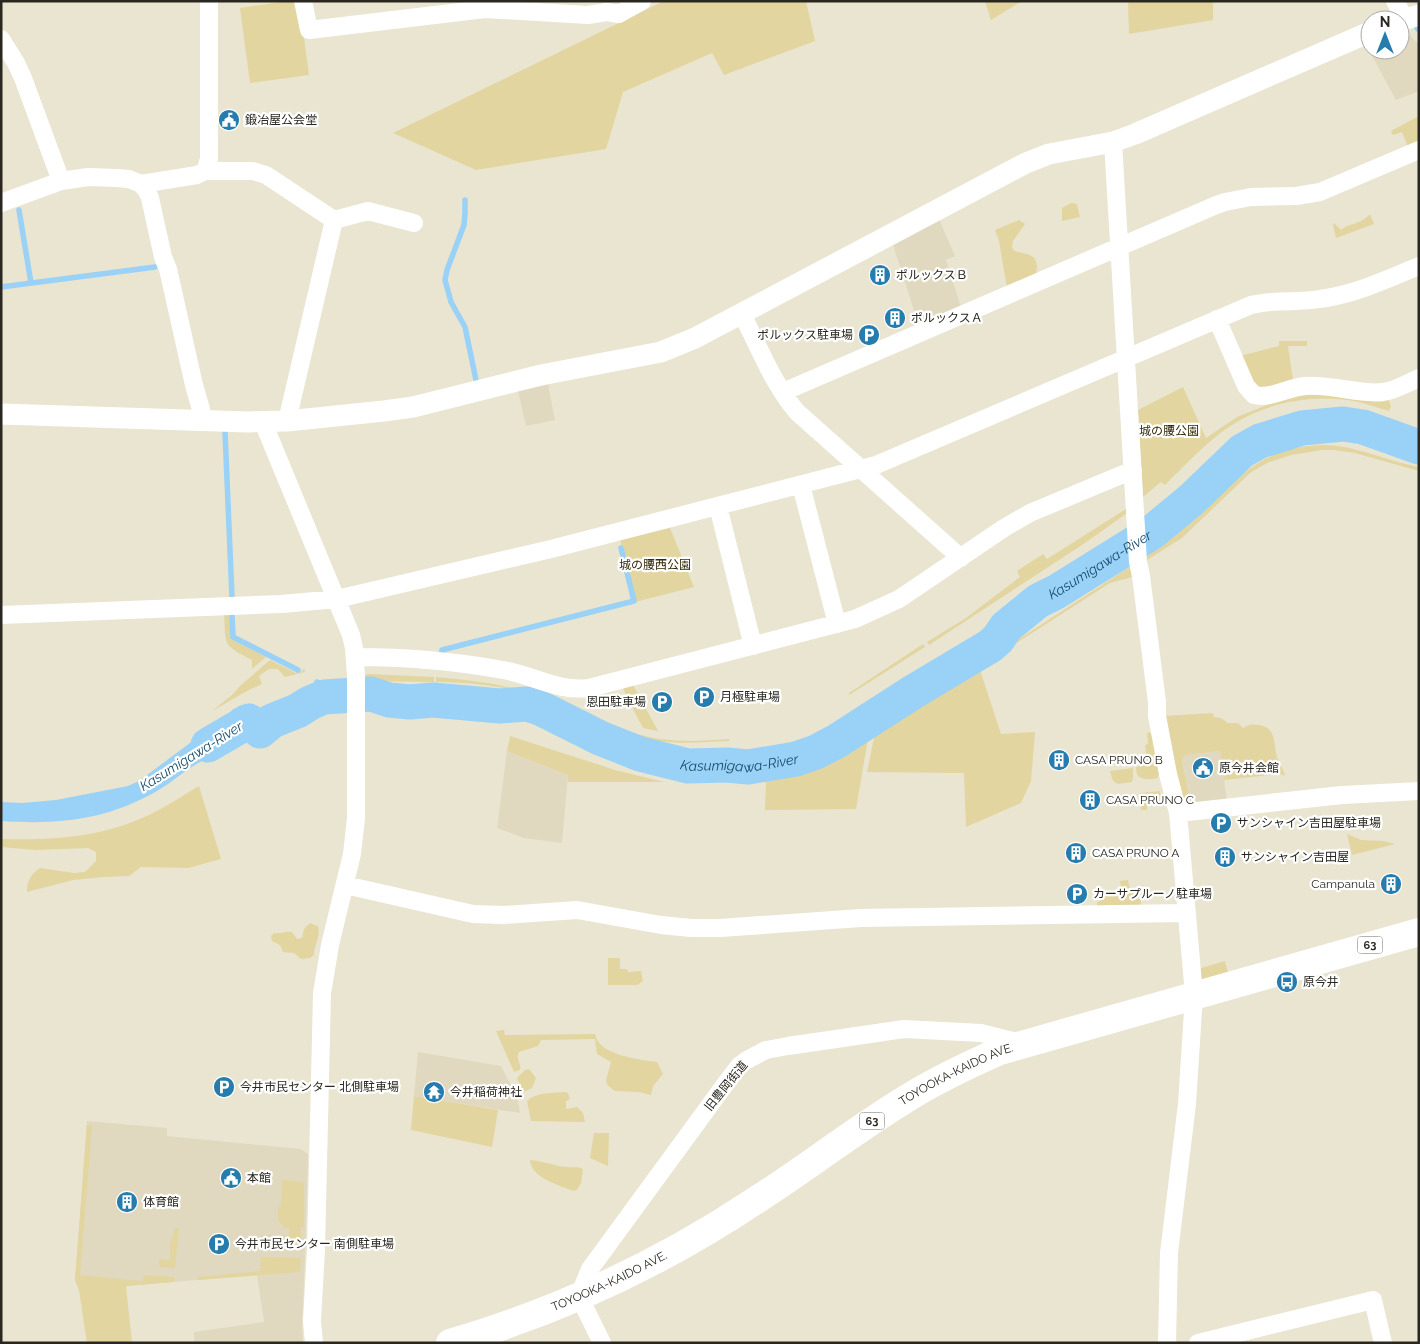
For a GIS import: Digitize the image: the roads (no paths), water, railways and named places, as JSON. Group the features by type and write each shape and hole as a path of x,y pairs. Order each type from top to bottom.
{"main road":[{"name":"TOYOOKA-KAIDO AVE.","path":"460,1341 520,1320 579,1296 656,1259 732,1216 882,1114 928,1086 978,1061 1024,1044 1419,932"}],"street":[{"path":"205,171 209,159 210,1"},
{"path":"303,1 309,30 485,9 588,15 607,12 619,14 642,1"},
{"path":"1,414 263,422 287,421 413,407 541,375 661,352 687,342 742,314 1026,163 1059,151 1113,142 1360,36"},
{"path":"1,40 23,78 61,182"},
{"path":"1113,142 1138,562 1156,694 1157,716 1168,774 1178,813 1194,995 1188,1104 1169,1253 1168,1343"},
{"path":"783,392 1225,202 1320,192 1419,150"},
{"path":"1,203 61,182 88,177 117,178 141,184 197,175 205,171 253,171 266,175 334,220 368,211 414,223"},
{"path":"141,184 150,198 204,420"},
{"path":"287,421 334,220"},
{"path":"1,615 281,604 336,600 551,549 876,465 1251,305 1261,302 1300,302 1347,294 1419,266"},
{"path":"742,314 783,392 798,412 961,558"},
{"path":"1217,319 1246,386 1254,395 1264,396 1297,387 1321,385 1367,392 1383,392 1419,378"},
{"path":"263,422 351,635 355,657 356,818 352,854 328,954 322,993 316,1249 312,1321 314,1343"},
{"path":"355,657 419,658 474,665 514,672 562,688 580,689 602,685 862,617 899,600 1004,528 1030,513 1133,470"},
{"path":"801,485 837,624"},
{"path":"718,506 753,646"},
{"path":"1178,813 1342,795 1419,791"},
{"path":"345,885 474,914 503,915 577,910 661,925 691,928 720,928 861,918 1188,913"},
{"name":"旧豊岡街道","path":"579,1296 590,1269 623,1223 729,1078 740,1065 755,1055 766,1050 788,1046 904,1029 981,1033 1024,1044"},
{"path":"579,1296 602,1343"},
{"path":"1198,1343 1373,1300 1382,1343"}],"water":[{"path":"241,705 256,734 231,744 138,801 101,814 62,821 1,821 1,802 22,803 56,800 128,786 139,781 190,743 230,719 232,710"}],"waterway":[{"path":"465,200 464,225 445,280 451,302 465,327 476,380"},
{"path":"19,210 31,283"},
{"path":"1,287 155,267"},
{"name":"Kasumigawa-River","path":"208,745 249,721 260,731 272,721 324,697 371,694 389,700 410,702 433,700 500,706 527,704 540,708 600,738 640,754 688,766 727,765 748,767 796,759 816,752 837,741 913,692 990,646 998,639 1006,627 1038,601 1056,592 1151,533 1191,500 1242,451 1260,441 1302,428 1343,424 1363,427 1419,447"},
{"path":"225,432 232,597"},
{"path":"442,653 442,650 634,601 621,548"},
{"path":"232,615 233,637 298,670"},
{"path":"317,682 334,696"}],"place":[{"name":"鍛冶屋公会堂","path":"229,120"},
{"name":"ポルックスＢ","path":"880,275"},
{"name":"ポルックスＡ","path":"895,318"},
{"name":"ポルックス駐車場","path":"869,335"},
{"name":"月極駐車場","path":"704,697"},
{"name":"恩田駐車場","path":"662,702"},
{"name":"CASA PRUNO B","path":"1059,760"},
{"name":"原今井会館","path":"1203,768"},
{"name":"CASA PRUNO C","path":"1090,800"},
{"name":"サンシャイン吉田屋駐車場","path":"1221,823"},
{"name":"CASA PRUNO A","path":"1076,853"},
{"name":"サンシャイン吉田屋","path":"1225,857"},
{"name":"Campanula","path":"1391,884"},
{"name":"カーサプルーノ駐車場","path":"1077,894"},
{"name":"原今井","path":"1287,982"},
{"name":"今井市民センター 北側駐車場","path":"224,1087"},
{"name":"今井稲荷神社","path":"434,1092"},
{"name":"本館","path":"231,1178"},
{"name":"体育館","path":"127,1202"},
{"name":"今井市民センター 南側駐車場","path":"219,1244"}],"park label":[{"name":"城の腰公園","path":"1169,431"},
{"name":"城の腰西公園","path":"655,565"}]}
